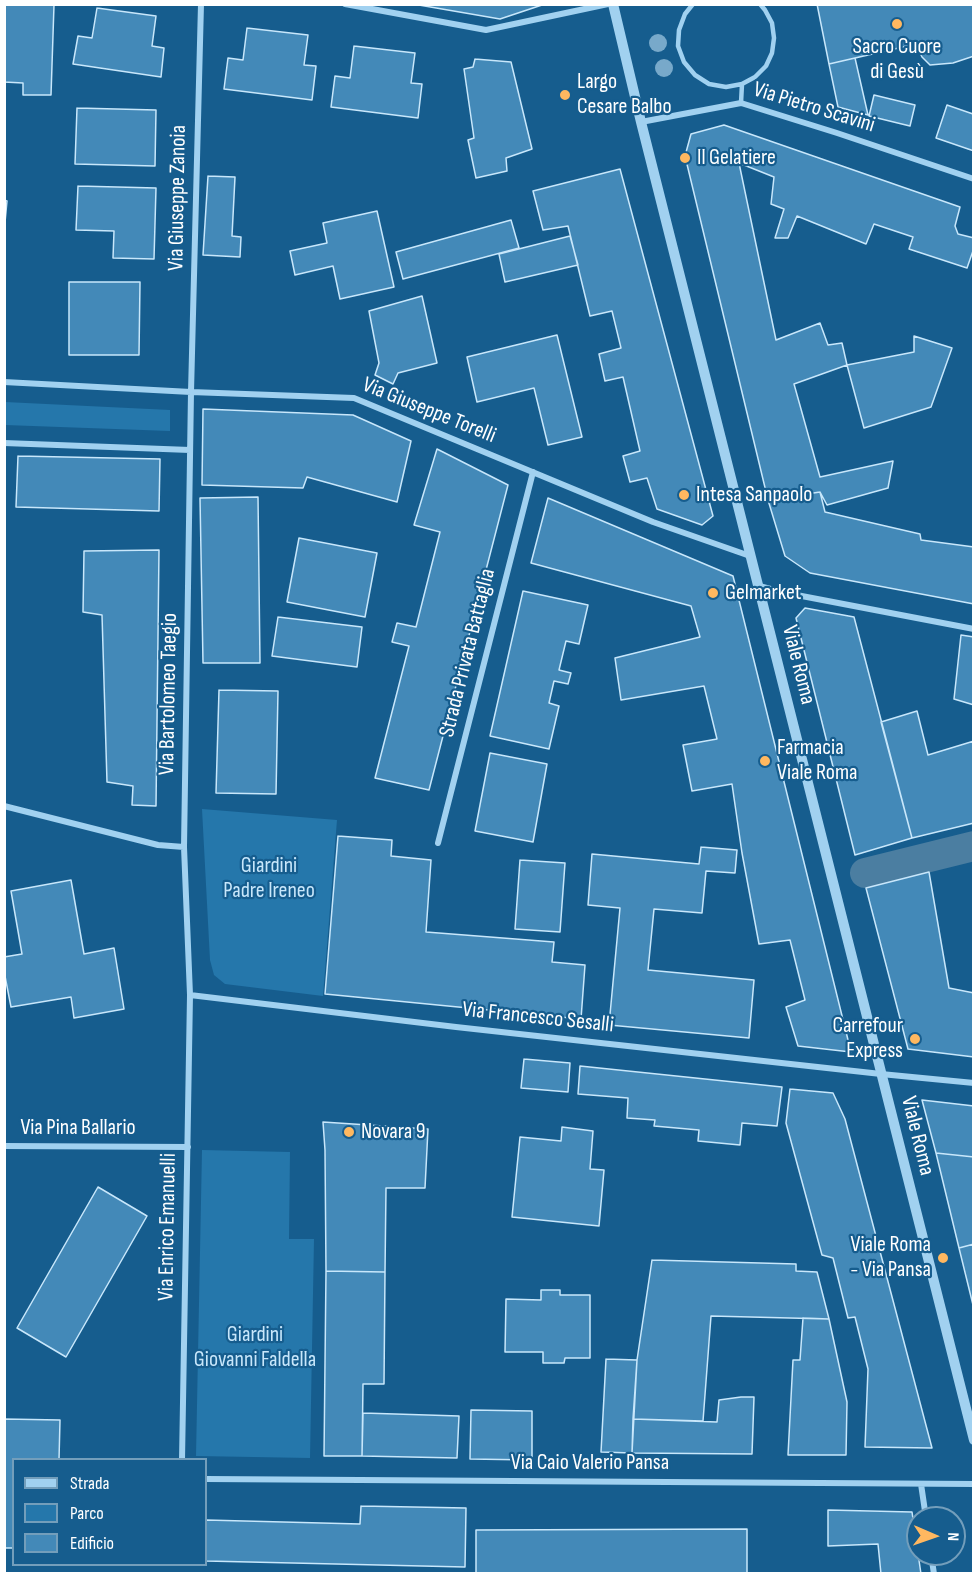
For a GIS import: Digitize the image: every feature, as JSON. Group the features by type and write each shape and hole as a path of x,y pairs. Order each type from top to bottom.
{"street":[{"name":"Via Giuseppe Zanoia","path":"191,392 201,4"},
{"path":"345,4 486,30 608,4"},
{"name":"Viale Roma","path":"613,4 974,1440"},
{"name":"Via Pietro Scavini","path":"641,122 741,103 974,179"},
{"name":"Via Giuseppe Torelli","path":"4,382 354,398 653,522 750,556"},
{"name":"Via Bartolomeo Taegio","path":"190,996 184,847 191,392"},
{"path":"4,443 190,450"},
{"name":"Strada Privata Battaglia","path":"438,843 533,472"},
{"path":"758,586 974,629"},
{"path":"4,806 158,845 184,847"},
{"name":"Via Francesco Sesalli","path":"190,996 974,1083"},
{"name":"Via Enrico Emanuelli","path":"182,1458 190,996"},
{"name":"Via Pina Ballario","path":"4,1146 188,1147"},
{"name":"Via Caio Valerio Pansa","path":"207,1479 974,1484"},
{"path":"921,1484 924,1506"}],"lane":[{"path":"693,4 685,14 679,30 678,46 684,62 695,75 709,84 726,87 742,84 755,77 766,66 772,53 774,38 772,23 760,4"},
{"path":"741,103 742,84"}],"green space":[{"path":"5,402 170,410 170,431 5,425"},
{"name":"Giardini Padre Ireneo","path":"202,809 337,820 323,996 225,984 214,975 210,960"},
{"name":"Giardini Giovanni Faldella","path":"202,1150 290,1152 289,1239 314,1239 310,1458 196,1456"}],"building":[{"path":"5,4 54,5 51,95 23,95 23,83 4,82"},
{"path":"413,4 545,4 500,19"},
{"name":"Sacro Cuore di Gesù","path":"817,4 974,4 974,56 953,63 930,65 922,57 916,44 829,64"},
{"path":"97,8 156,16 152,46 164,48 161,77 73,64 78,36 92,38"},
{"path":"247,28 308,35 304,65 316,66 312,100 224,89 228,58 243,60"},
{"path":"354,46 415,53 411,83 422,84 418,118 331,107 335,76 350,78"},
{"path":"855,58 868,115 838,107 829,64"},
{"path":"475,59 511,62 532,149 506,158 507,171 476,178 468,140 474,138 464,69 473,67"},
{"path":"874,95 915,105 910,126 869,116"},
{"path":"947,105 973,114 974,112 974,151 936,138"},
{"path":"77,108 156,110 155,166 75,164"},
{"path":"724,125 960,207 955,226 958,234 974,238 974,248 967,268 909,249 913,237 874,224 866,244 797,216 788,238 775,238 784,209 771,204 774,177 739,163 776,340 820,323 828,345 842,343 847,365 794,384 820,477 893,461 888,488 827,505 820,492 768,500 685,156 691,134"},
{"path":"620,169 713,516 702,525 657,509 647,478 630,482 623,456 640,451 623,377 605,381 599,354 621,348 612,311 590,316 568,226 543,230 533,191"},
{"path":"208,176 235,177 232,236 241,237 240,257 203,255"},
{"path":"78,186 156,188 154,259 113,258 114,231 76,230"},
{"path":"4,200 7,201 4,233"},
{"path":"377,211 394,287 340,299 333,266 295,275 290,251 327,243 323,223"},
{"path":"511,220 519,248 403,279 396,252"},
{"path":"570,236 578,265 505,282 499,254"},
{"path":"69,282 140,282 139,355 69,355"},
{"path":"422,296 437,363 398,373 393,384 375,375 379,363 369,311"},
{"path":"557,335 582,437 548,445 534,388 477,402 467,357"},
{"path":"914,336 952,348 931,407 864,428 847,365 914,352"},
{"path":"203,409 353,415 411,441 397,502 307,477 303,488 202,485"},
{"path":"437,449 508,485 429,790 375,778 409,646 392,642 397,623 416,627 440,532 414,525"},
{"path":"18,456 160,459 159,511 16,507"},
{"path":"820,492 825,512 920,534 921,540 974,547 974,604 810,573 785,556 768,500"},
{"path":"258,497 260,663 203,663 200,498"},
{"path":"548,498 733,576 851,1052 798,1046 786,1007 805,1000 790,940 759,944 732,784 692,791 683,745 717,739 704,686 621,700 615,658 700,637 691,606 531,563"},
{"path":"299,538 377,553 365,617 287,602"},
{"path":"159,550 156,806 132,805 133,786 107,782 102,615 83,612 84,551"},
{"path":"523,591 588,605 579,644 566,641 559,670 571,673 568,684 554,681 549,703 559,706 549,749 490,736"},
{"path":"805,608 854,617 912,838 855,855 796,618"},
{"path":"278,617 362,627 357,667 272,656"},
{"path":"961,635 974,637 974,705 954,699"},
{"path":"219,690 278,691 276,794 216,793"},
{"path":"917,711 928,755 974,741 974,823 912,838 881,722"},
{"path":"490,753 547,764 533,842 475,831"},
{"path":"338,836 392,840 391,856 431,860 426,932 554,942 552,962 585,965 581,1019 325,994"},
{"path":"701,847 737,850 735,873 706,871 702,913 654,909 648,970 754,980 749,1038 609,1025 620,908 588,905 592,854 699,864"},
{"path":"520,860 565,863 560,932 515,929"},
{"path":"929,872 949,988 974,993 974,1057 908,1049 866,888"},
{"path":"71,880 84,954 114,948 124,1009 74,1018 71,997 11,1007 4,971 4,957 22,954 11,891"},
{"path":"524,1059 570,1063 568,1092 521,1088"},
{"path":"580,1066 782,1087 777,1126 742,1123 740,1145 698,1141 699,1130 654,1126 655,1120 627,1118 628,1098 578,1094"},
{"path":"790,1089 833,1093 845,1119 932,1448 865,1447 868,1369 855,1317 848,1318 833,1258 822,1255 786,1123"},
{"path":"922,1100 974,1106 974,1157 936,1153"},
{"path":"323,1122 428,1129 425,1188 386,1188 385,1272 326,1271"},
{"path":"562,1127 593,1131 590,1169 604,1170 599,1226 512,1217 520,1137 561,1141"},
{"path":"936,1153 974,1157 974,1244 959,1248"},
{"path":"98,1187 147,1216 66,1357 17,1328"},
{"path":"974,1244 974,1309 959,1248"},
{"path":"652,1260 796,1264 796,1271 817,1272 829,1319 711,1316 703,1421 633,1419 637,1360"},
{"path":"326,1271 385,1272 384,1384 363,1384 362,1456 324,1456"},
{"path":"541,1290 560,1290 560,1295 590,1295 590,1358 565,1358 564,1363 543,1363 543,1352 505,1352 506,1299 541,1300"},
{"path":"803,1318 829,1319 847,1402 846,1455 788,1455 793,1360 800,1360"},
{"path":"606,1359 637,1360 632,1453 601,1452"},
{"path":"754,1397 752,1454 632,1453 633,1419 717,1422 719,1400"},
{"path":"471,1410 532,1411 532,1460 470,1459"},
{"path":"363,1413 459,1416 457,1458 362,1456"},
{"path":"4,1419 60,1420 59,1458 12,1458 12,1548 4,1548"},
{"path":"361,1506 466,1508 465,1567 207,1561 207,1520 360,1524"},
{"path":"828,1510 906,1512 906,1566 920,1566 921,1574 881,1574 878,1544 828,1546"},
{"path":"747,1529 747,1574 476,1574 476,1530"}],"waterway":[{"path":"865,873 974,846"}],"place":[{"name":"Sacro Cuore di Gesù","path":"897,24"},
{"name":"Largo Cesare Balbo","path":"565,95"},
{"name":"Il Gelatiere","path":"685,158"},
{"name":"Intesa Sanpaolo","path":"684,495"},
{"name":"Gelmarket","path":"713,593"},
{"name":"Farmacia Viale Roma","path":"765,761"},
{"name":"Carrefour Express","path":"915,1039"},
{"name":"Novara 9","path":"349,1132"},
{"name":"Viale Roma - Via Pansa","path":"943,1258"}]}
